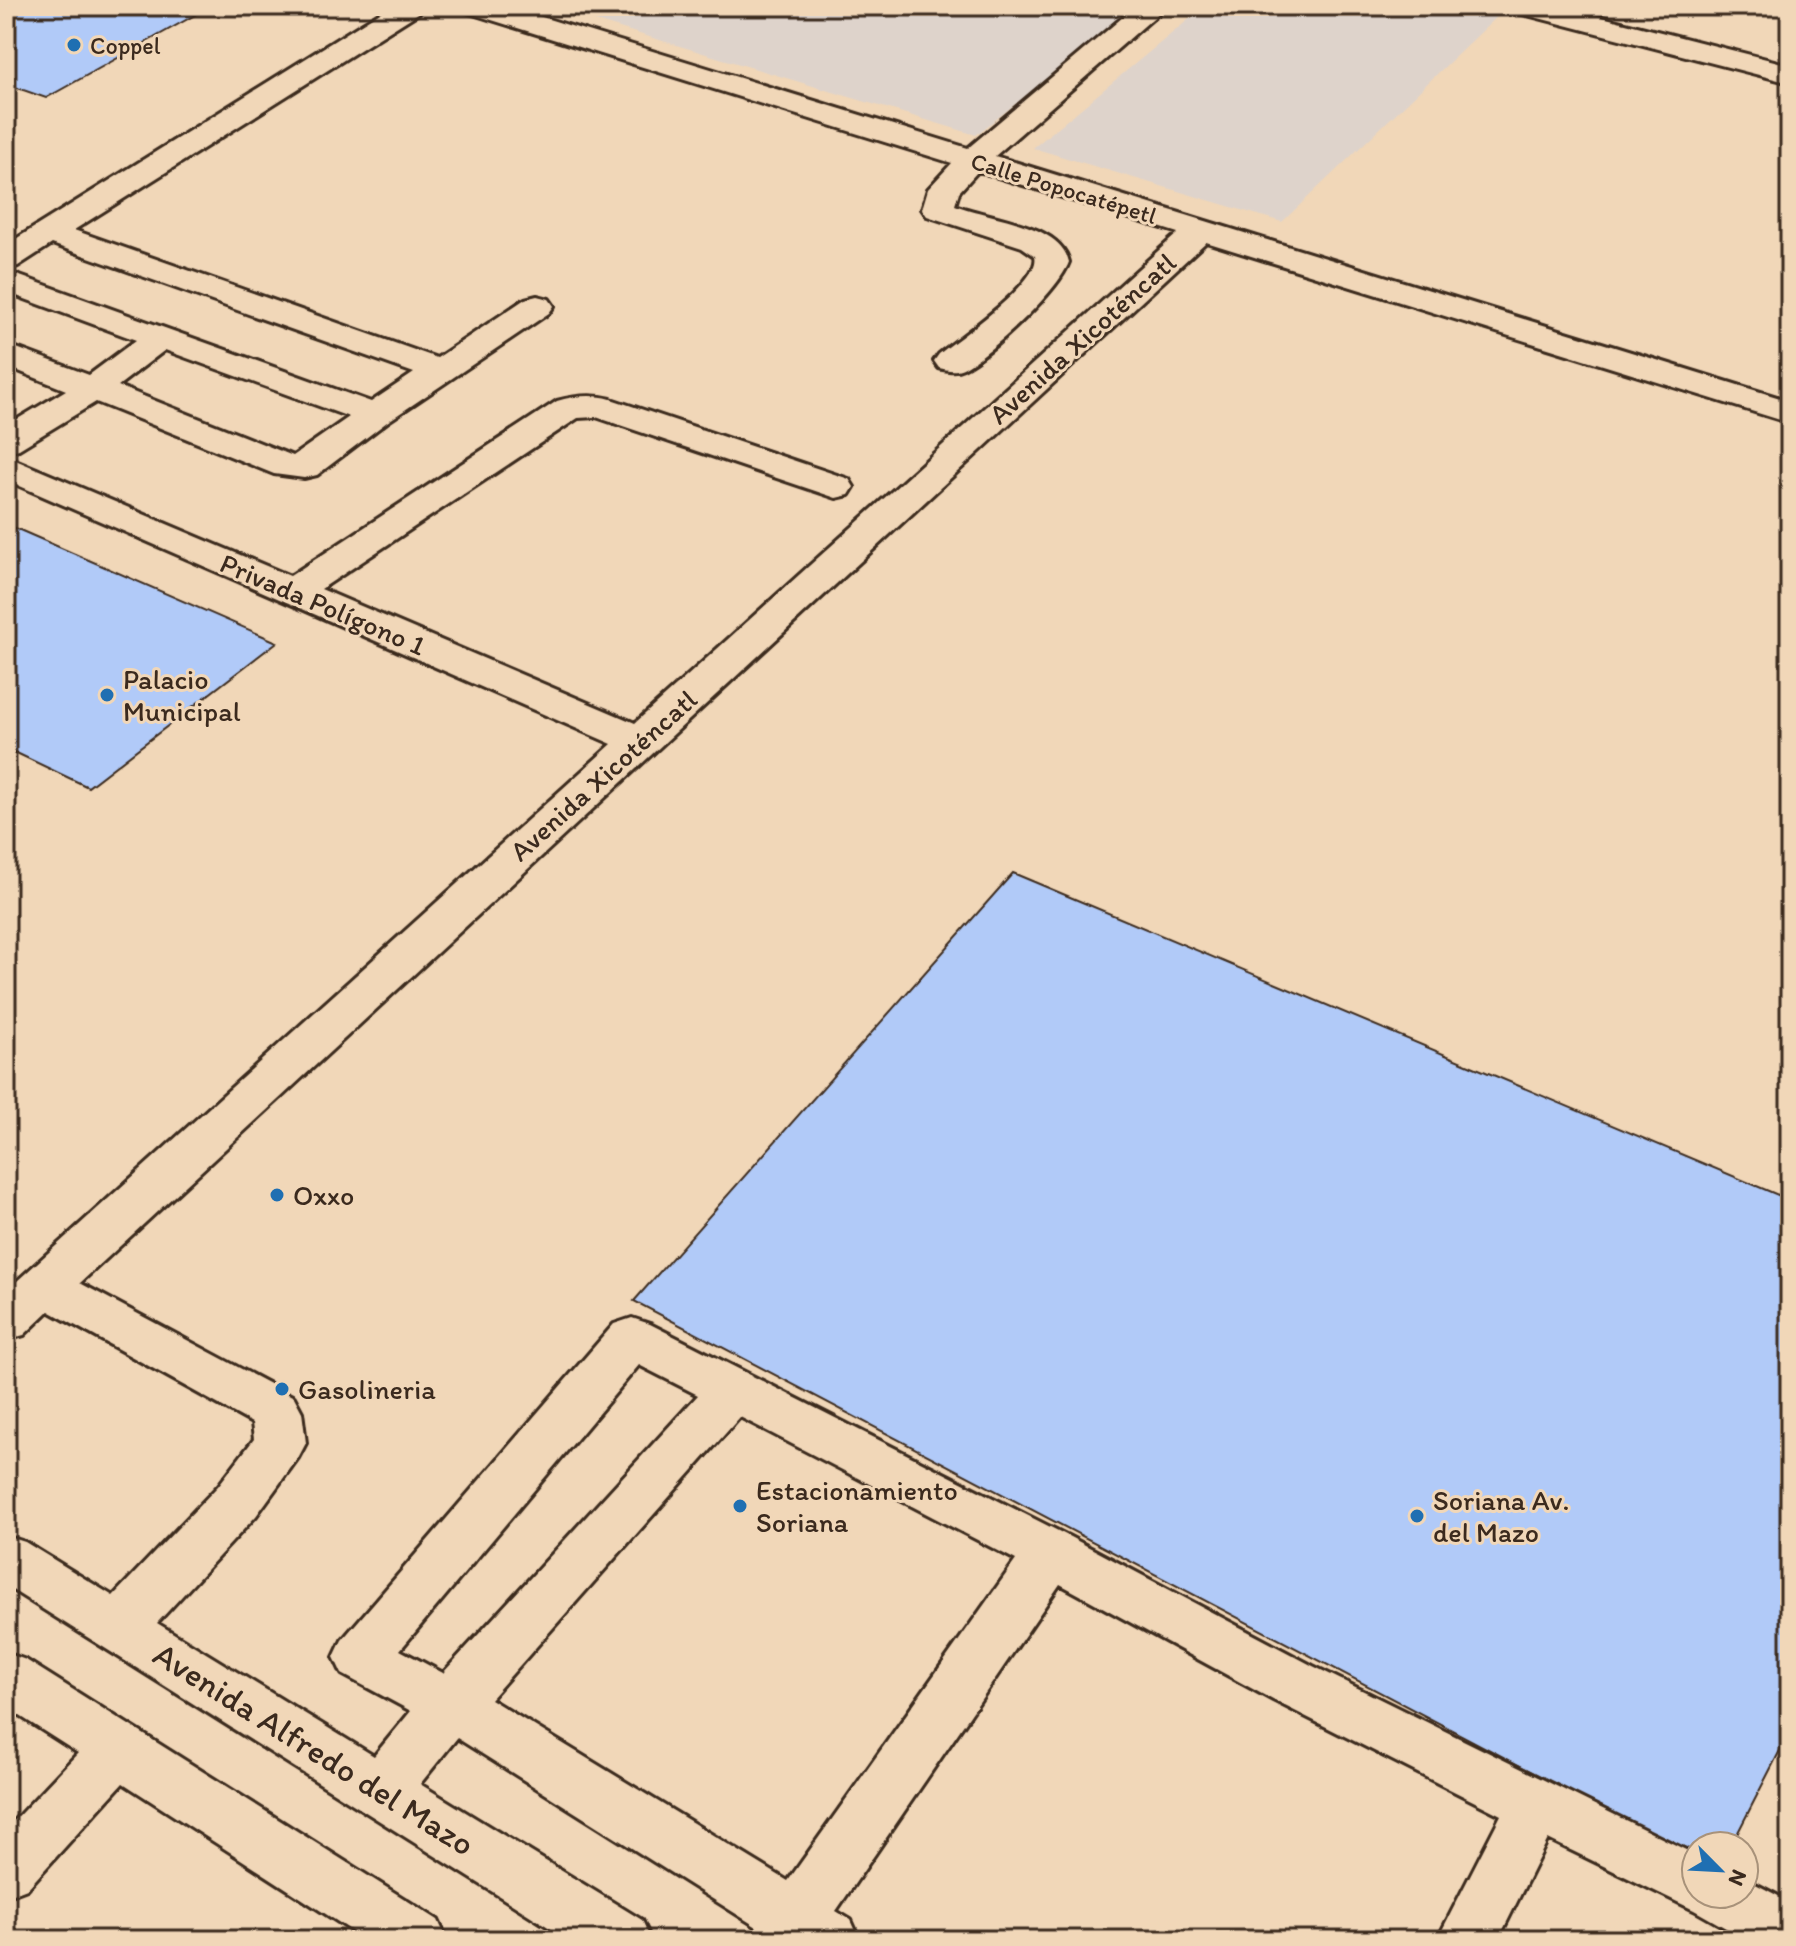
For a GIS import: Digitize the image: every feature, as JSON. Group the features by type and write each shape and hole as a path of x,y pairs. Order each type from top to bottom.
{"street":[{"path":"6,259 410,6"},
{"name":"Calle Popocatépetl","path":"476,6 1790,412"},
{"path":"951,361 1037,288 1049,274 1053,261 1049,250 1031,239 957,218 938,209 944,189 972,160 1153,6"},
{"path":"1525,6 1790,74"},
{"name":"Avenida Xicoténcatl","path":"6,1321 1200,230"},
{"path":"49,232 441,371"},
{"path":"6,281 375,415"},
{"path":"6,354 91,390 304,467 375,415 537,306"},
{"path":"6,441 91,390 161,337"},
{"path":"292,591 569,408 599,406 836,487"},
{"name":"Privada Polígono 1","path":"6,467 641,741"},
{"path":"44,1286 276,1412 280,1443 237,1501 118,1628"},
{"path":"1051,1553 802,1933 450,1704 361,1657 632,1338 1051,1553 1280,1676 1680,1876"},
{"path":"381,1790 450,1704 734,1390"},
{"name":"Avenida Alfredo del Mazo","path":"6,1558 621,1940"},
{"path":"6,1677 417,1940"},
{"path":"6,1870 118,1749"},
{"path":"1467,1940 1536,1804"},
{"path":"1747,1910 1790,1932"}],"shaded area":[{"path":"546,6 1139,6 976,135"},
{"path":"1205,6 1473,6 1501,13 1282,222 1033,148"}],"building":[{"name":"Coppel","path":"6,6 211,6 46,98 6,84"},
{"name":"Palacio Municipal","path":"6,524 277,642 88,787 6,748"},
{"name":"Soriana Av. del Mazo","path":"1013,873 1790,1200 1790,1731 1739,1830 1680,1830 1680,1850 634,1301"}],"place":[{"name":"Coppel","path":"74,45"},
{"name":"Palacio Municipal","path":"107,695"},
{"name":"Oxxo","path":"277,1195"},
{"name":"Gasolineria","path":"282,1389"},
{"name":"Estacionamiento Soriana","path":"740,1506"},
{"name":"Soriana Av. del Mazo","path":"1417,1516"}]}
